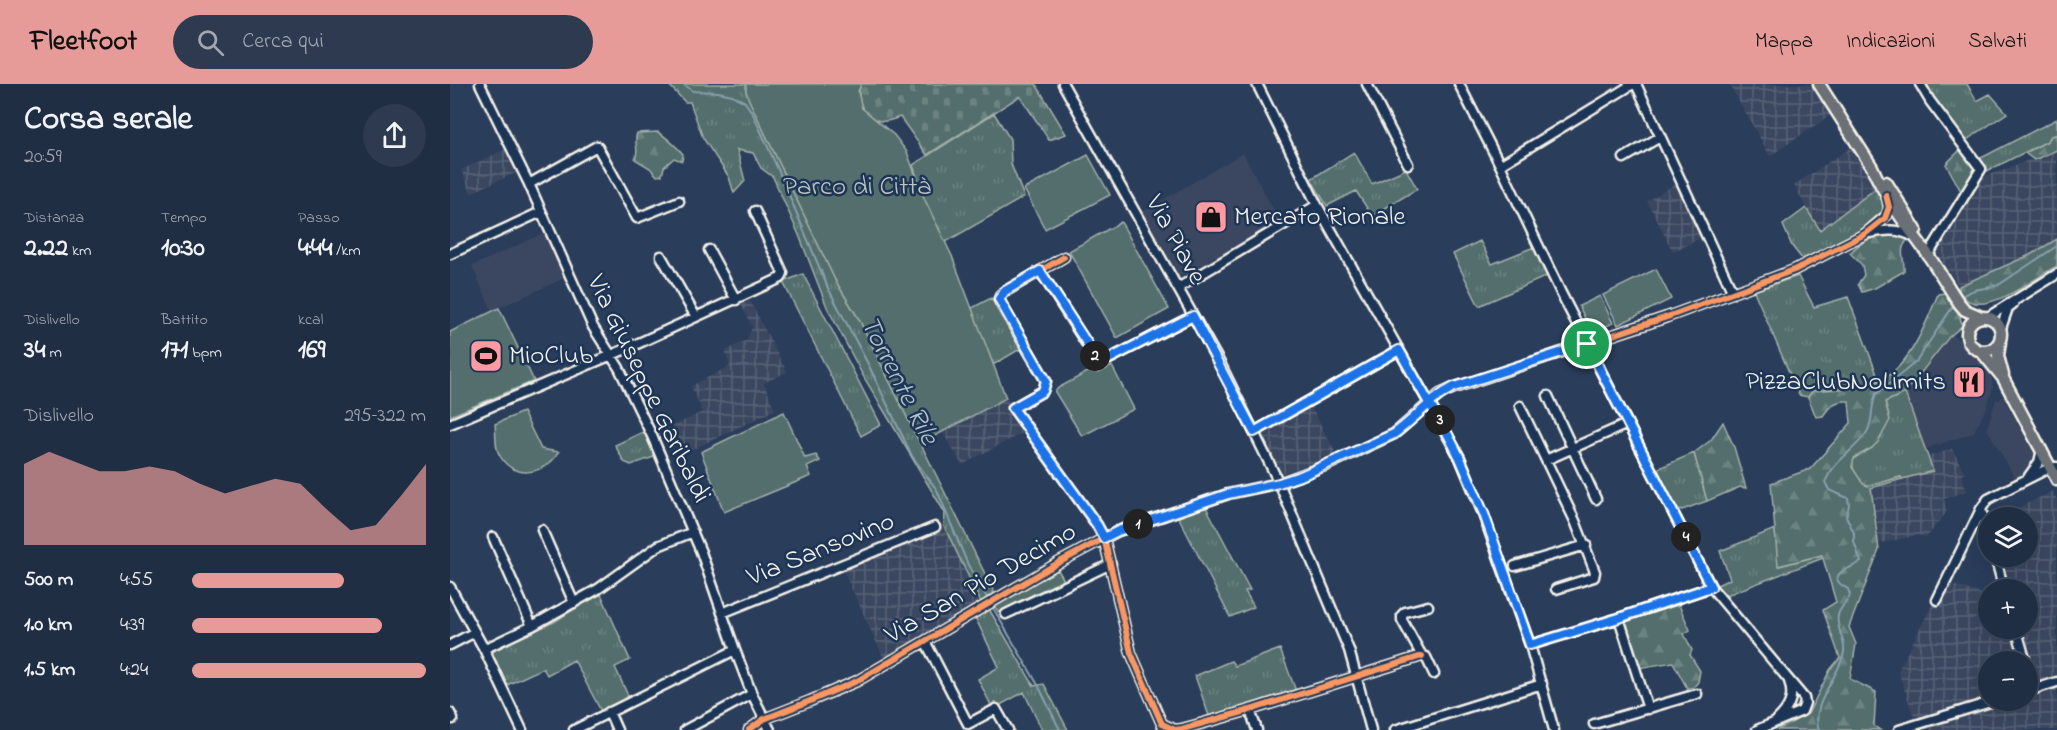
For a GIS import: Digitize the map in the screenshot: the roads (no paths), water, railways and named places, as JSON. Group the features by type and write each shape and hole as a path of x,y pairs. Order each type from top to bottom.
{"main road":[{"path":"1819,84 1872,166 1900,217 1915,234"},
{"path":"1872,166 1901,205 1915,234 1959,303 1965,310 1995,319 2001,328 2002,337 1998,356 2003,378"},
{"path":"1959,303 1968,327 1968,339 1971,345 1981,351 2003,378 2042,450 2054,467 2057,480"},
{"path":"1968,327 1984,316"},
{"path":"1981,351 1990,350 2000,342"}],"street":[{"name":"Via Giuseppe Garibaldi","path":"480,84 529,184 593,327 611,355 652,436 693,532 752,694 770,730"},
{"name":"Via Piave","path":"1063,84 1178,288 1279,483 1349,650 1371,730"},
{"path":"1257,84 1317,205 1460,458 1484,514 1530,645 1554,730"},
{"path":"1367,84 1408,164"},
{"path":"1459,84 1627,424 1711,587 1800,692 1805,703 1804,708 1797,714 1757,730"},
{"path":"1500,165 1634,84 1733,293"},
{"path":"1920,84 1981,169 1926,252"},
{"path":"1624,158 1660,137"},
{"path":"529,184 597,146 637,218 679,201"},
{"path":"1587,344 1794,270 1865,234 1885,218 1889,207 1886,195"},
{"path":"1178,288 1317,205"},
{"path":"1886,230 1900,217 1901,205"},
{"path":"450,424 736,300 781,278 783,273 754,211"},
{"path":"450,254 541,212"},
{"path":"1885,218 1900,217"},
{"path":"1865,234 1886,230 1915,234"},
{"path":"709,249 736,300"},
{"path":"661,256 696,317"},
{"path":"1064,257 1005,291 999,299 1046,381 1043,391 1013,408 1104,538 1131,653 1162,724 1168,728 1182,729 1250,711 1422,656"},
{"path":"1040,271 1098,359 1109,359 1193,316"},
{"path":"1984,316 2057,274"},
{"path":"2001,328 2008,308 2019,297"},
{"name":"Via San Pio Decimo","path":"750,730 764,719 857,681 981,607 1118,531 1228,494 1279,483 1325,466 1387,438 1401,429 1440,394 1469,381 1587,344"},
{"path":"1254,432 1399,350"},
{"path":"1548,396 1596,499"},
{"path":"1520,406 1586,545 1595,572 1594,577 1556,589"},
{"path":"1546,460 1627,424"},
{"path":"2022,482 2033,472 2042,450"},
{"path":"1983,507 1988,500 2054,467"},
{"path":"1937,600 1978,515"},
{"name":"Via Sansovino","path":"722,613 935,527"},
{"path":"542,530 574,603"},
{"path":"484,649 574,603 620,574 657,546 693,532"},
{"path":"493,537 532,626"},
{"path":"1515,566 1586,545"},
{"path":"1006,614 1111,564"},
{"path":"450,587 484,649 522,730"},
{"path":"1530,645 1711,587"},
{"path":"1428,606 1405,612 1401,620 1422,656 1426,657 1434,674"},
{"path":"1619,618 1648,709"},
{"path":"450,645 475,632"},
{"path":"925,641 968,724 996,709 1008,730"},
{"path":"574,730 735,650"},
{"path":"1775,722 1784,714 1791,700 1787,678"},
{"path":"2038,688 2057,682"},
{"path":"1395,730 1542,684"},
{"path":"685,730 752,694"},
{"path":"1594,724 1697,694"},
{"path":"1899,730 1978,706"},
{"path":"1250,711 1257,730"},
{"path":"609,712 617,730"}],"waterway":[{"name":"Torrente Rile","path":"683,84 693,91 732,95 745,102 753,114 828,288 912,456 937,490 968,565 1038,685 1060,730"},
{"path":"1961,297 1970,292 2000,284 2057,246"},
{"path":"1819,730 1817,721 1821,702 1840,665 1844,651 1838,615 1850,595 1848,589 1837,580 1841,572 1861,562 1854,542 1854,533 1846,516 1848,498 1829,490 1825,482 1828,475 1868,430 1876,394 1916,362 1955,303"}],"place":[{"name":"Mercato Rionale","path":"1211,217"},
{"name":"MioClub","path":"486,356"},
{"name":"PizzaClubNoLimits","path":"1969,382"}],"park label":[{"name":"Parco di Città","path":"857,187"}]}
